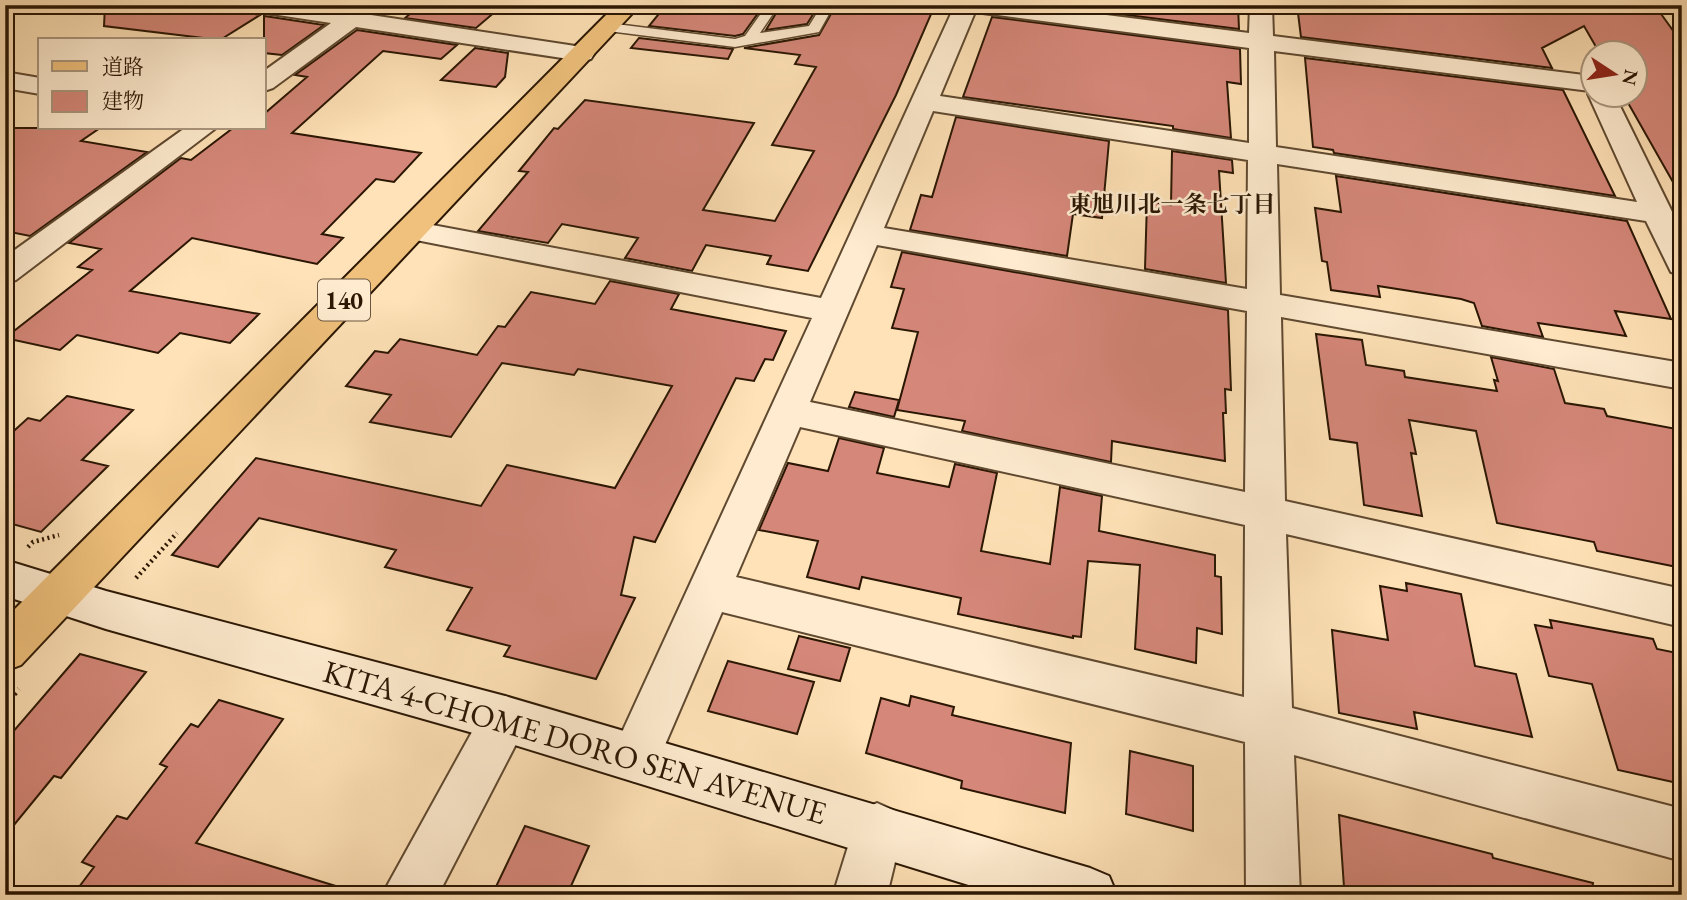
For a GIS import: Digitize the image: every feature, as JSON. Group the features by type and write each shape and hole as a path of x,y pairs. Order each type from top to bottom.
{"main road":[{"name":"140","path":"5,650 619,16"}],"street":[{"path":"258,5 582,54"},
{"path":"635,758 969,5 1261,24 1578,81"},
{"path":"266,82 352,19"},
{"path":"1261,24 1265,153 1267,725 1273,895"},
{"path":"5,80 38,86"},
{"path":"925,102 1658,214"},
{"path":"1608,108 1682,265"},
{"path":"5,273 18,252 199,130"},
{"path":"411,230 832,311"},
{"path":"866,234 1682,376"},
{"path":"788,411 1265,513 1682,608"},
{"name":"KITA 4-CHOME DORO SEN AVENUE","path":"5,578 505,719 1090,895"},
{"path":"710,590 1267,725 1682,835"},
{"path":"408,895 505,719"},
{"path":"860,895 877,829"}],"lane":[{"path":"750,39 773,5"},
{"path":"619,16 735,43 814,29 828,5"}],"building":[{"path":"105,5 202,5 260,15 223,38 104,26"},
{"path":"421,5 503,5 476,28 405,18"},
{"path":"666,5 703,9 706,5 764,5 743,34 735,36 649,26"},
{"path":"781,5 819,5 807,24 766,30"},
{"path":"836,5 935,5 896,95 808,271 767,264 771,256 706,245 692,271 625,258 638,238 562,224 548,243 478,231 528,172 519,171 554,128 558,129 585,100 754,123 703,210 775,221 814,151 772,145 816,67 795,64 800,55 744,48 819,35"},
{"path":"1109,5 1140,8 1140,5 1238,5 1239,29 1055,6"},
{"path":"1297,5 1656,7 1682,43 1682,198 1631,108 1648,108 1648,38 1591,38 1584,26 1542,48 1552,68 1301,37"},
{"path":"264,16 324,25 282,55 266,53"},
{"path":"992,17 1240,49 1241,84 1227,82 1231,138 1173,129 1173,126 963,97"},
{"path":"357,30 457,45 441,59 383,51 292,133 421,153 394,182 376,179 322,234 343,238 317,264 192,238 130,291 259,314 230,343 180,333 158,353 77,335 60,350 5,338 92,270 78,267 101,249 69,243 181,158 191,160 230,130 266,130 266,112 307,77 295,75"},
{"path":"639,38 733,49 728,59 631,48"},
{"path":"475,48 508,53 505,77 496,87 441,80"},
{"path":"1305,58 1563,90 1615,196 1334,153 1333,150 1313,147"},
{"path":"956,117 1109,141 1102,218 1073,214 1067,256 910,230 921,195 932,197"},
{"path":"5,128 97,130 81,141 147,152 30,236 5,231"},
{"path":"1172,151 1232,160 1233,173 1219,171 1226,283 1145,269 1147,201 1171,205"},
{"path":"1336,176 1627,221 1671,319 1615,311 1626,336 1538,323 1543,337 1482,326 1474,303 1461,299 1378,286 1380,297 1331,290 1327,262 1322,261 1315,208 1341,212"},
{"path":"902,252 1228,310 1231,390 1225,389 1225,461 1112,441 1111,462 962,431 965,421 897,410 918,332 892,328 904,289 891,287"},
{"path":"610,281 679,294 671,309 786,331 773,360 765,359 754,381 736,378 655,542 634,537 621,595 635,598 596,679 504,656 510,646 447,630 472,588 385,567 396,550 259,518 218,567 172,555 256,458 481,506 507,465 615,488 672,386 578,369 574,375 502,363 451,437 370,422 391,395 346,386 375,351 388,353 400,339 477,355 498,326 505,327 531,292 595,304"},
{"path":"1316,334 1362,340 1366,365 1404,371 1405,377 1497,391 1494,380 1498,381 1491,357 1554,369 1565,403 1604,409 1607,416 1682,430 1682,568 1597,551 1594,542 1497,523 1476,431 1409,420 1416,454 1411,453 1422,516 1364,505 1357,443 1330,439"},
{"path":"855,392 899,400 894,417 849,407"},
{"path":"67,396 133,410 82,460 108,466 41,532 5,522 5,439 28,418 40,421"},
{"path":"839,438 884,448 877,473 949,487 955,464 997,473 981,551 1050,564 1060,487 1102,496 1099,531 1215,555 1215,576 1221,577 1222,634 1197,628 1196,663 1135,649 1140,565 1088,561 1081,637 1073,638 958,614 961,598 862,577 859,589 807,577 818,541 759,530 788,463 828,471"},
{"path":"1406,583 1461,594 1475,666 1516,674 1532,737 1414,712 1417,729 1339,713 1332,630 1388,640 1380,586 1407,591"},
{"path":"1550,620 1653,639 1657,649 1682,654 1682,784 1618,770 1592,684 1549,676 1535,625 1552,628"},
{"path":"799,636 850,648 840,681 788,669"},
{"path":"80,654 146,672 61,778 54,776 5,836 5,741"},
{"path":"728,661 814,682 797,734 708,711"},
{"path":"911,696 954,707 952,715 1071,743 1065,813 961,788 962,781 866,753 881,698 909,706"},
{"path":"219,700 283,719 196,843 339,887 338,895 73,895 94,867 82,862 117,816 127,819 167,767 160,764 191,724 198,727"},
{"path":"1130,751 1193,766 1193,831 1126,814"},
{"path":"1339,815 1593,883 1591,895 1375,895 1344,887"},
{"path":"525,826 589,846 567,895 492,895"}],"district":[{"name":"東旭川北一条七丁目","path":"1172,204"}]}
